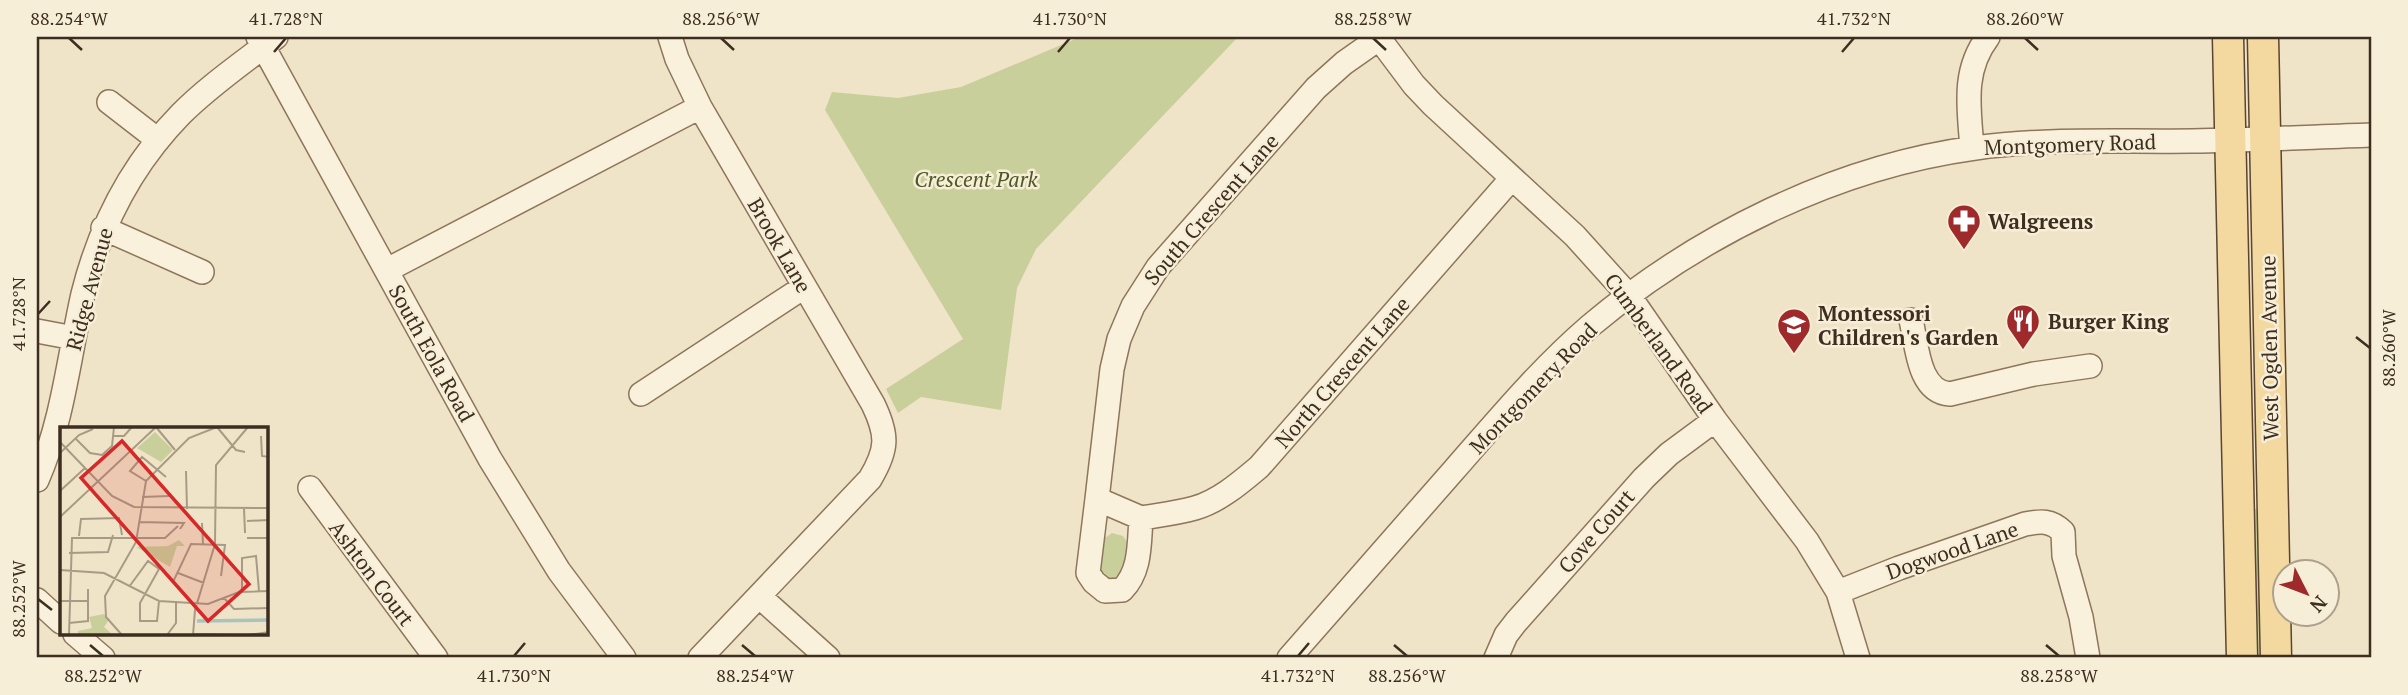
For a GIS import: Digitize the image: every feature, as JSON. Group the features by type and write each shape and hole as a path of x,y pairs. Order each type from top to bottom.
{"main road":[{"name":"West Ogden Avenue","path":"2228,37 2242,658"},
{"name":"West Ogden Avenue","path":"2263,37 2276,658"}],"street":[{"name":"Brook Lane","path":"670,37 677,59 700,107 882,422 885,438 884,450 870,479 700,658"},
{"name":"Cumberland Road","path":"1379,37 1414,85 1575,236 1630,297 1715,420 1807,541 1838,592 1858,658"},
{"name":"South Crescent Lane","path":"1141,518 1137,565 1133,579 1122,590 1105,591 1087,573 1115,359 1126,321 1142,289 1158,267 1316,88 1379,37"},
{"path":"1972,148 1968,80 1973,62 1988,37"},
{"name":"Ridge Avenue","path":"37,480 56,425 88,276 103,228 120,195 158,140 181,114 266,40"},
{"name":"South Eola Road","path":"266,40 490,459 559,571 624,658"},
{"path":"110,102 158,140"},
{"path":"387,270 700,107"},
{"name":"Montgomery Road","path":"1289,658 1531,384 1591,326 1667,268 1757,217 1875,170 1972,148 2096,140 2230,140 2371,135"},
{"name":"North Crescent Lane","path":"1141,518 1205,504 1241,483 1259,467 1512,178"},
{"path":"103,228 202,272"},
{"path":"641,394 803,287"},
{"path":"1911,320 1928,382 1941,393 1950,394 2051,370 2090,366"},
{"path":"37,331 74,338"},
{"name":"Cove Court","path":"1496,658 1506,635 1516,622 1644,478 1669,454 1715,420"},
{"name":"Ashton Court","path":"310,488 436,658"},
{"path":"1097,499 1141,518"},
{"name":"Dogwood Lane","path":"1838,592 2025,524 2044,521 2055,524 2063,532 2064,556 2081,617 2088,658"},
{"path":"759,596 828,658"},
{"path":"37,600 60,621"},
{"path":"77,636 103,658"}],"green space":[{"name":"Crescent Park","path":"1080,37 1238,37 1036,249 1017,288 1001,410 921,397 898,413 886,389 963,339 825,110 832,92 898,98 961,87"},
{"path":"2251,509 2259,509 2265,658 2255,658"},
{"path":"1112,533 1123,536 1129,551 1121,578 1108,579 1099,571 1102,540"}],"place":[{"name":"Walgreens","path":"1964,251"},
{"name":"Burger King","path":"2023,351"},
{"name":"Montessori Children's Garden","path":"1794,355"}]}
